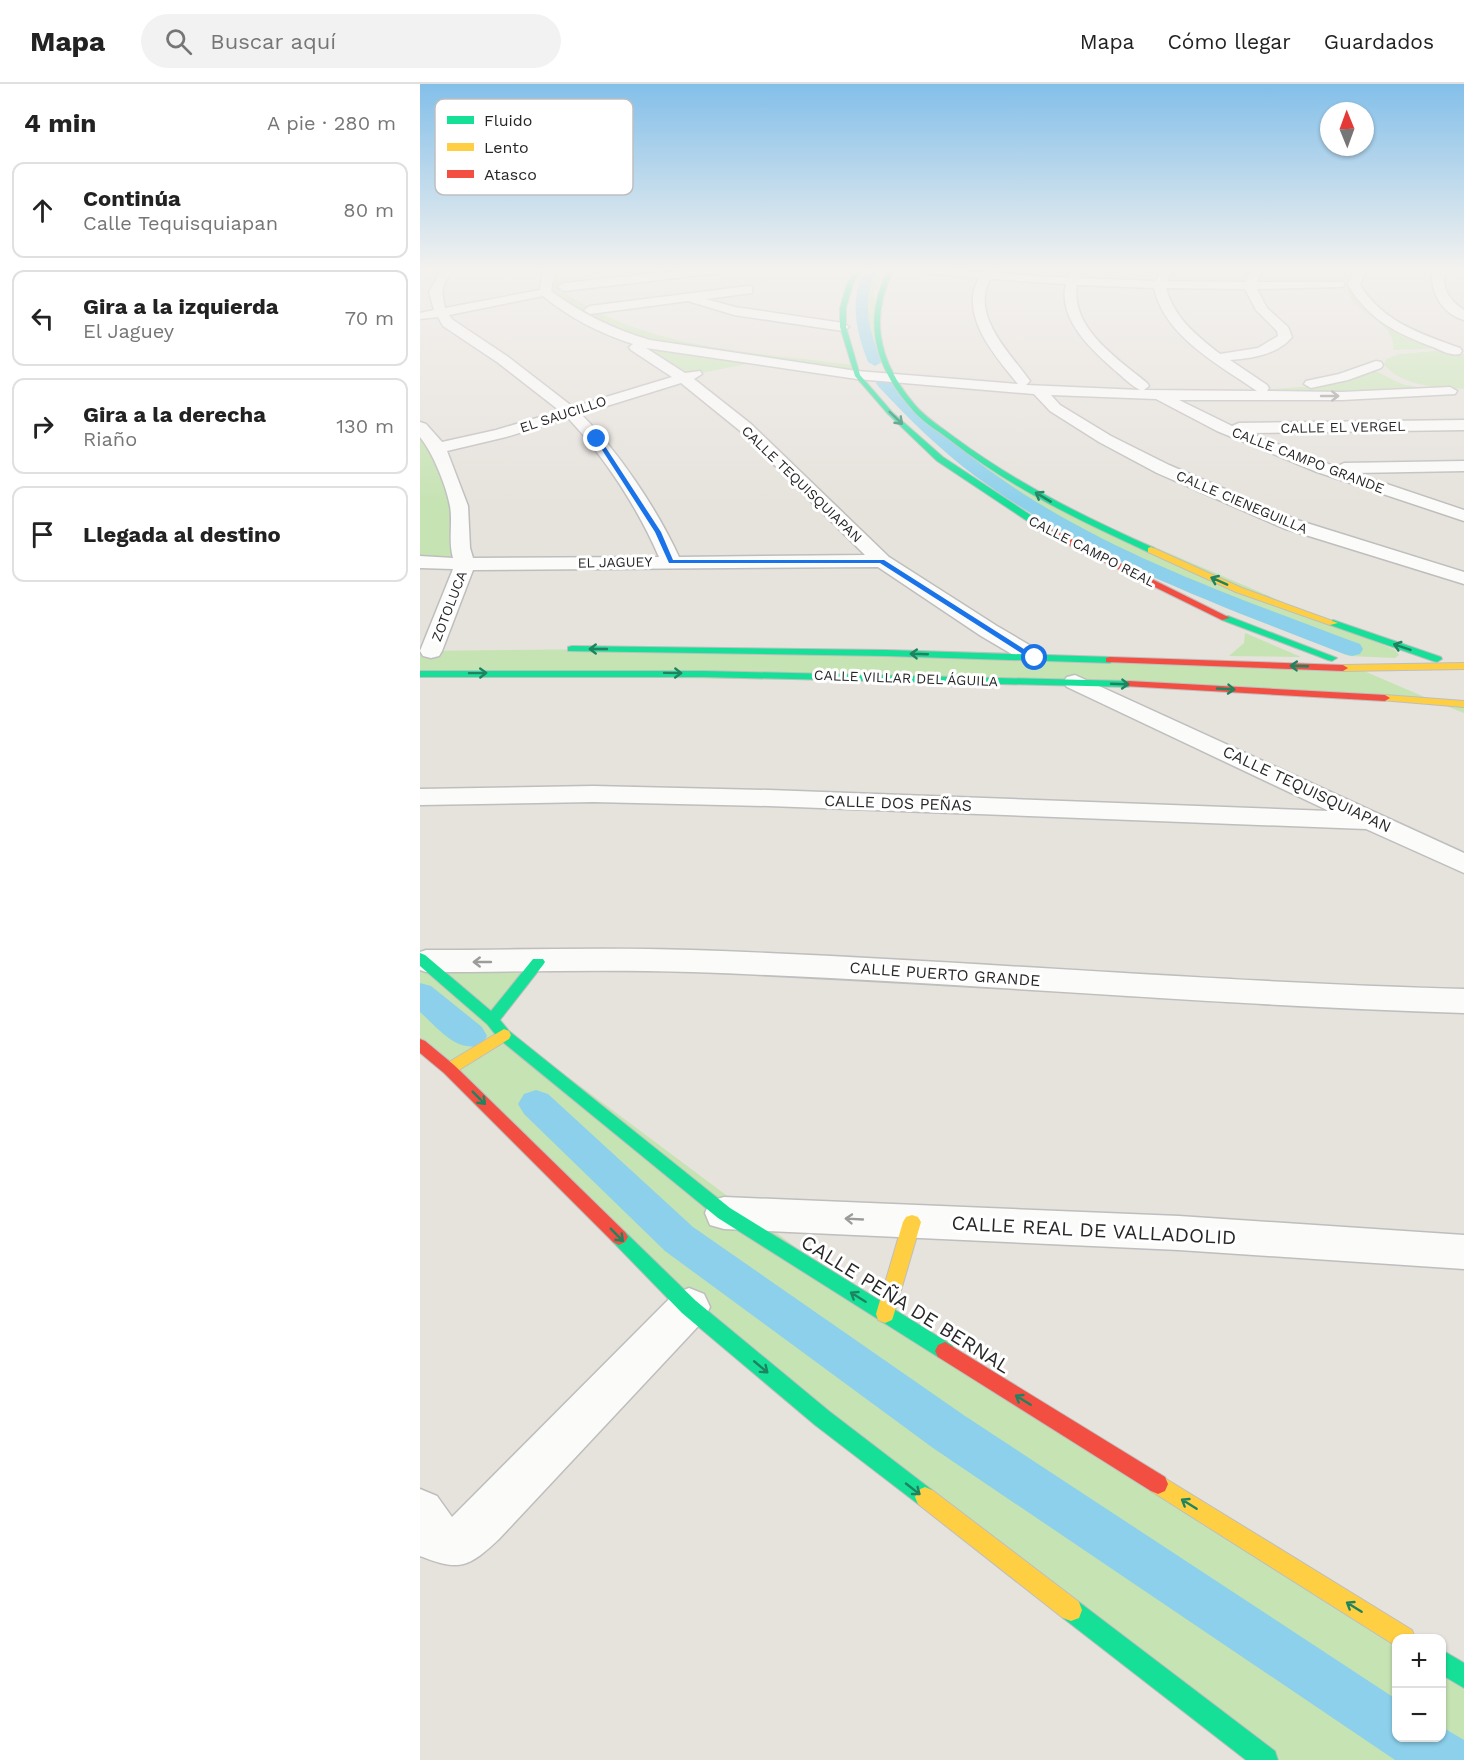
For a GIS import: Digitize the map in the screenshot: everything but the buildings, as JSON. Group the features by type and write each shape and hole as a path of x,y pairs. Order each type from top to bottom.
{"street":[{"path":"486,348 571,412 597,439 658,532 671,561"},
{"name":"CALLE TEQUISQUIAPAN","path":"638,348 682,377 745,427 882,561 989,631 1035,658"},
{"path":"673,348 756,362 1030,386 1342,396 1457,392"},
{"path":"731,348 855,370"},
{"name":"CALLE CAMPO REAL","path":"849,348 855,370 890,413 940,459 1042,528 1228,626 1357,668 1464,713"},
{"name":"CALLE CAMPO REAL","path":"881,348 891,374 914,408 970,453 1076,516 1239,590 1462,667"},
{"name":"CALLE CIENEGUILLA","path":"996,348 1030,386 1055,408 1105,440 1174,474 1290,524 1464,578"},
{"name":"CALLE CAMPO GRANDE","path":"1099,348 1149,391 1222,428 1323,468 1464,516"},
{"path":"1206,348 1262,388"},
{"path":"1218,358 1270,348"},
{"path":"1418,350 1460,352"},
{"path":"1149,391 1299,386 1343,377 1381,360 1382,373 1398,381 1457,392"},
{"name":"EL SAUCILLO","path":"438,448 500,434 682,377 756,362"},
{"name":"CALLE EL VERGEL","path":"1222,428 1371,428 1464,425"},
{"name":"ZOTOLUCA","path":"420,427 438,448 459,506 460,548 465,564 434,651"},
{"path":"1323,468 1464,466"},
{"path":"1445,511 1464,510"},
{"name":"EL JAGUEY","path":"420,562 465,564 882,561"},
{"path":"957,655 989,631"},
{"name":"CALLE VILLAR DEL ÁGUILA","path":"560,649 957,655 1357,668 1462,667"},
{"path":"1166,662 1202,659 1217,651"},
{"name":"CALLE VILLAR DEL ÁGUILA","path":"420,674 631,672 1075,682 1464,704"},
{"name":"CALLE TEQUISQUIAPAN","path":"1075,682 1464,864"},
{"path":"1149,715 1168,686"},
{"name":"CALLE DOS PEÑAS","path":"420,797 593,794 757,798 1375,821"},
{"name":"CALLE PUERTO GRANDE","path":"423,960 689,961 810,966 1319,998 1464,1001"},
{"name":"CALLE PEÑA DE BERNAL","path":"423,960 492,1020 504,1035 724,1212 1398,1634"},
{"path":"492,1020 538,962"},
{"path":"450,1069 504,1035"},
{"path":"420,1045 450,1069 689,1307 822,1418 1263,1759"},
{"name":"CALLE REAL DE VALLADOLID","path":"724,1212 1179,1233 1464,1252"},
{"path":"885,1314 912,1222"},
{"path":"420,1512 437,1539 460,1542 689,1307"}],"green space":[{"path":"636,348 719,348 853,365 857,375 756,362 682,377"},
{"path":"866,348 880,348 881,363 871,362"},
{"path":"1394,348 1435,348 1394,350"},
{"path":"1435,351 1464,354 1464,389 1410,381 1400,377 1384,364 1386,359 1400,354"},
{"path":"1374,370 1402,384 1432,390 1249,393 1249,391 1313,386"},
{"path":"884,379 909,408 1038,497 1395,650 1399,655 1395,658 1349,656 1129,563 1074,534 989,482 925,431 886,391 880,380"},
{"path":"420,427 438,448 465,564 420,562"},
{"path":"1245,633 1301,657 1229,656 1244,643"},
{"path":"617,649 1357,668 1436,702 1168,686 420,674 420,651"},
{"path":"1436,702 1464,704 1464,713"},
{"path":"420,958 538,962 492,1020 885,1314 1398,1634 1392,1634 1392,1742 1446,1742 1446,1665 1464,1676 1464,1760 1266,1760 1262,1758 822,1418 420,1045"}],"waterway":[{"path":"870,348 875,362"},
{"path":"883,383 929,430 981,473 1039,510 1163,573 1227,601 1352,649"},
{"path":"420,994 470,1036"},
{"path":"536,1104 679,1239 949,1432 1392,1727"},
{"path":"1416,1742 1446,1760"}],"traffic: fast":[{"path":"849,348 857,375 890,413 940,459 1050,532"},
{"path":"881,348 891,375 901,392 924,418 1018,484 1151,550"},
{"path":"1225,618 1332,658"},
{"path":"1333,623 1437,659"},
{"path":"572,649 886,653 1110,660"},
{"path":"420,674 704,674 1128,684"},
{"path":"420,958 492,1020 504,1035 724,1213 945,1351"},
{"path":"492,1020 538,962"},
{"path":"619,1237 689,1307 822,1418 925,1497"},
{"path":"1071,1610 1266,1760"},
{"path":"1446,1665 1464,1676"}],"traffic: slow":[{"path":"1151,550 1239,590 1333,623"},
{"path":"1343,668 1464,666"},
{"path":"1385,698 1464,704"},
{"path":"449,1069 504,1035"},
{"path":"885,1314 912,1222"},
{"path":"1158,1484 1398,1634"},
{"path":"925,1497 1071,1610"}],"traffic: jam":[{"path":"1050,532 1225,618"},
{"path":"1110,660 1343,668"},
{"path":"1128,684 1385,698"},
{"path":"420,1045 449,1069 619,1237"},
{"path":"945,1351 1158,1484"}],"route":[{"path":"597,439 658,532 671,561 882,561 989,631 1035,658"}]}
